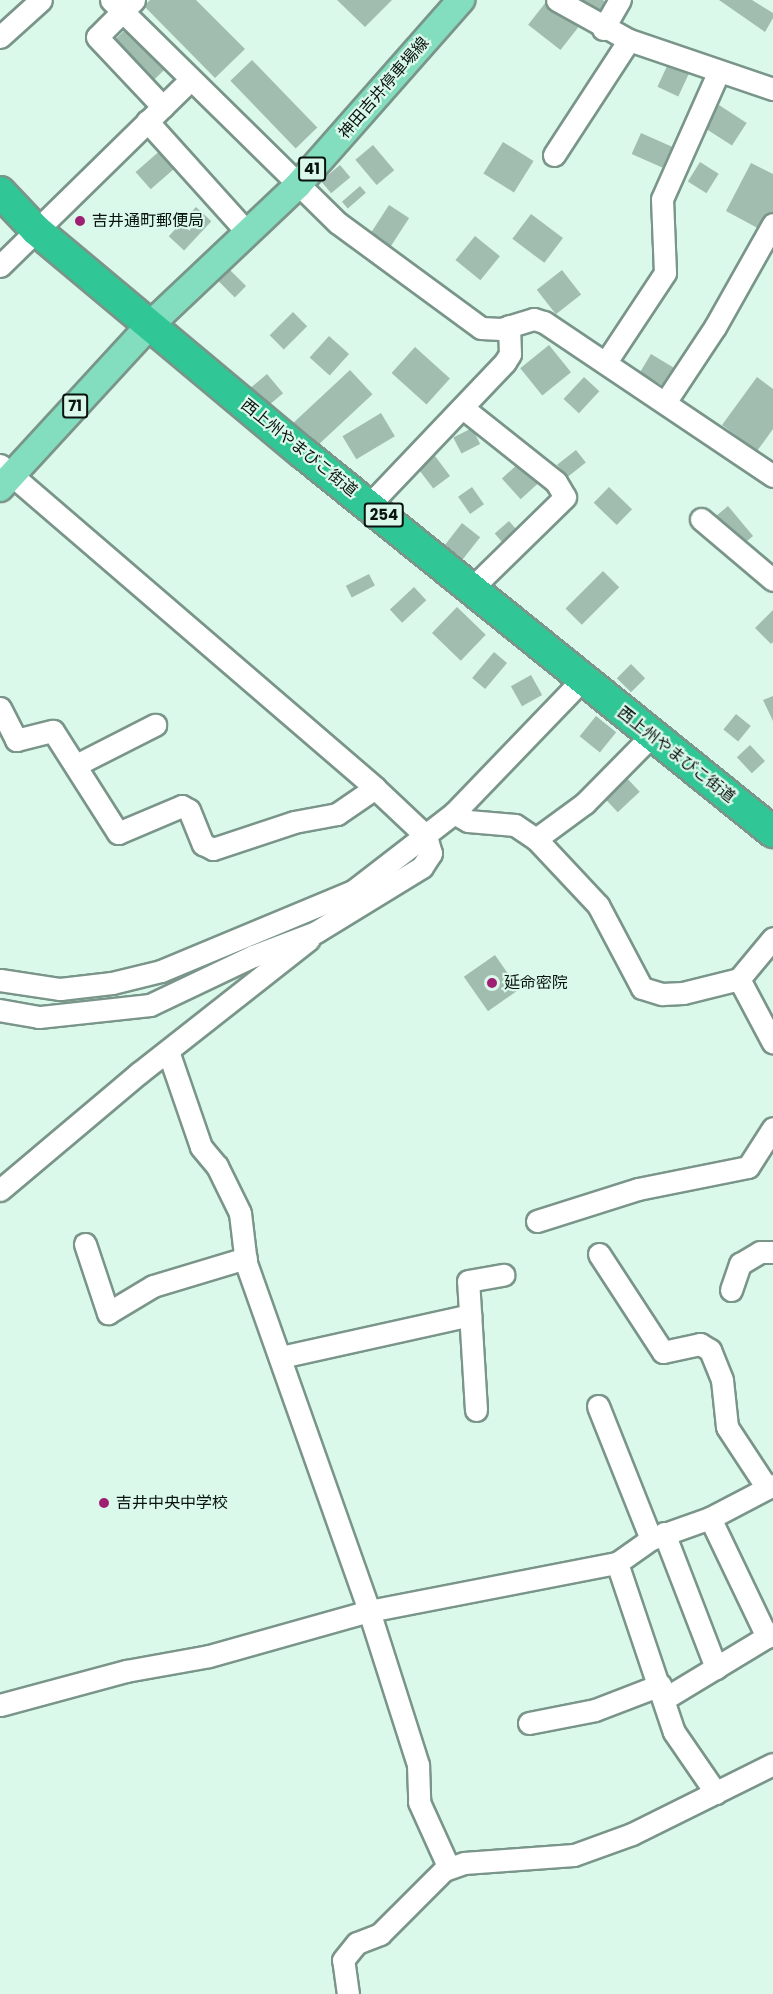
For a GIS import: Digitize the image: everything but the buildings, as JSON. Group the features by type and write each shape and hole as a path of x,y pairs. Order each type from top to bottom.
{"highway":[{"name":"西上州やまびこ街道","path":"0,192 36,230 150,325 473,587 581,681 773,832"}],"main road":[{"name":"神田吉井停車場線","path":"150,325 246,231 297,185 457,1"},
{"name":"71","path":"4,476 150,325"}],"street":[{"path":"0,37 41,0"},
{"path":"557,0 603,29 629,40 773,89"},
{"path":"603,29 620,0"},
{"path":"163,106 97,38 123,4 190,80 338,223 481,328 509,326 534,319 544,322 666,401 773,477"},
{"path":"554,155 629,40"},
{"path":"606,362 665,273 663,199 719,71"},
{"path":"0,266 190,80"},
{"path":"147,121 246,231"},
{"path":"666,401 715,327 773,224"},
{"path":"370,504 463,408 510,354 509,326"},
{"path":"463,408 556,482 565,497 473,587"},
{"path":"0,1190 139,1073 169,1053 316,932 422,867 431,853 426,836 375,788 4,476"},
{"path":"701,519 773,580"},
{"path":"0,980 60,988 112,984 161,971 353,891 454,813 581,681"},
{"path":"0,708 16,740 53,730 118,833 182,806 189,810 203,844 213,849 294,822 337,814 375,788"},
{"path":"76,765 155,725"},
{"path":"536,839 585,803 652,735"},
{"path":"454,813 468,821 515,825 536,839 598,905 642,988 662,994 683,993 739,979 773,938"},
{"path":"0,1010 39,1017 150,1005 253,956 316,932"},
{"path":"739,979 773,1042"},
{"path":"169,1053 201,1147 217,1166 240,1214 246,1258 369,1611 418,1766 419,1802 449,1868"},
{"path":"537,1221 638,1189 748,1167 773,1128"},
{"path":"85,1244 108,1313 153,1286 246,1258"},
{"path":"732,1290 740,1264 759,1252 773,1252"},
{"path":"0,1705 126,1671 208,1656 369,1611 617,1563 658,1536 710,1518 770,1487 727,1427 722,1380 710,1350 700,1344 663,1352 599,1254"},
{"path":"476,1410 468,1281 502,1275"},
{"path":"281,1357 470,1315"},
{"path":"598,1406 716,1668"},
{"path":"529,1723 595,1710 662,1692 716,1668 770,1635 710,1518"},
{"path":"617,1563 674,1732 716,1792"},
{"path":"348,1994 343,1960 357,1944 380,1934 449,1868 574,1854 632,1834 773,1764"}],"place":[{"name":"吉井通町郵便局","path":"80,221"},
{"name":"延命密院","path":"492,983"},
{"name":"吉井中央中学校","path":"104,1503"}]}
